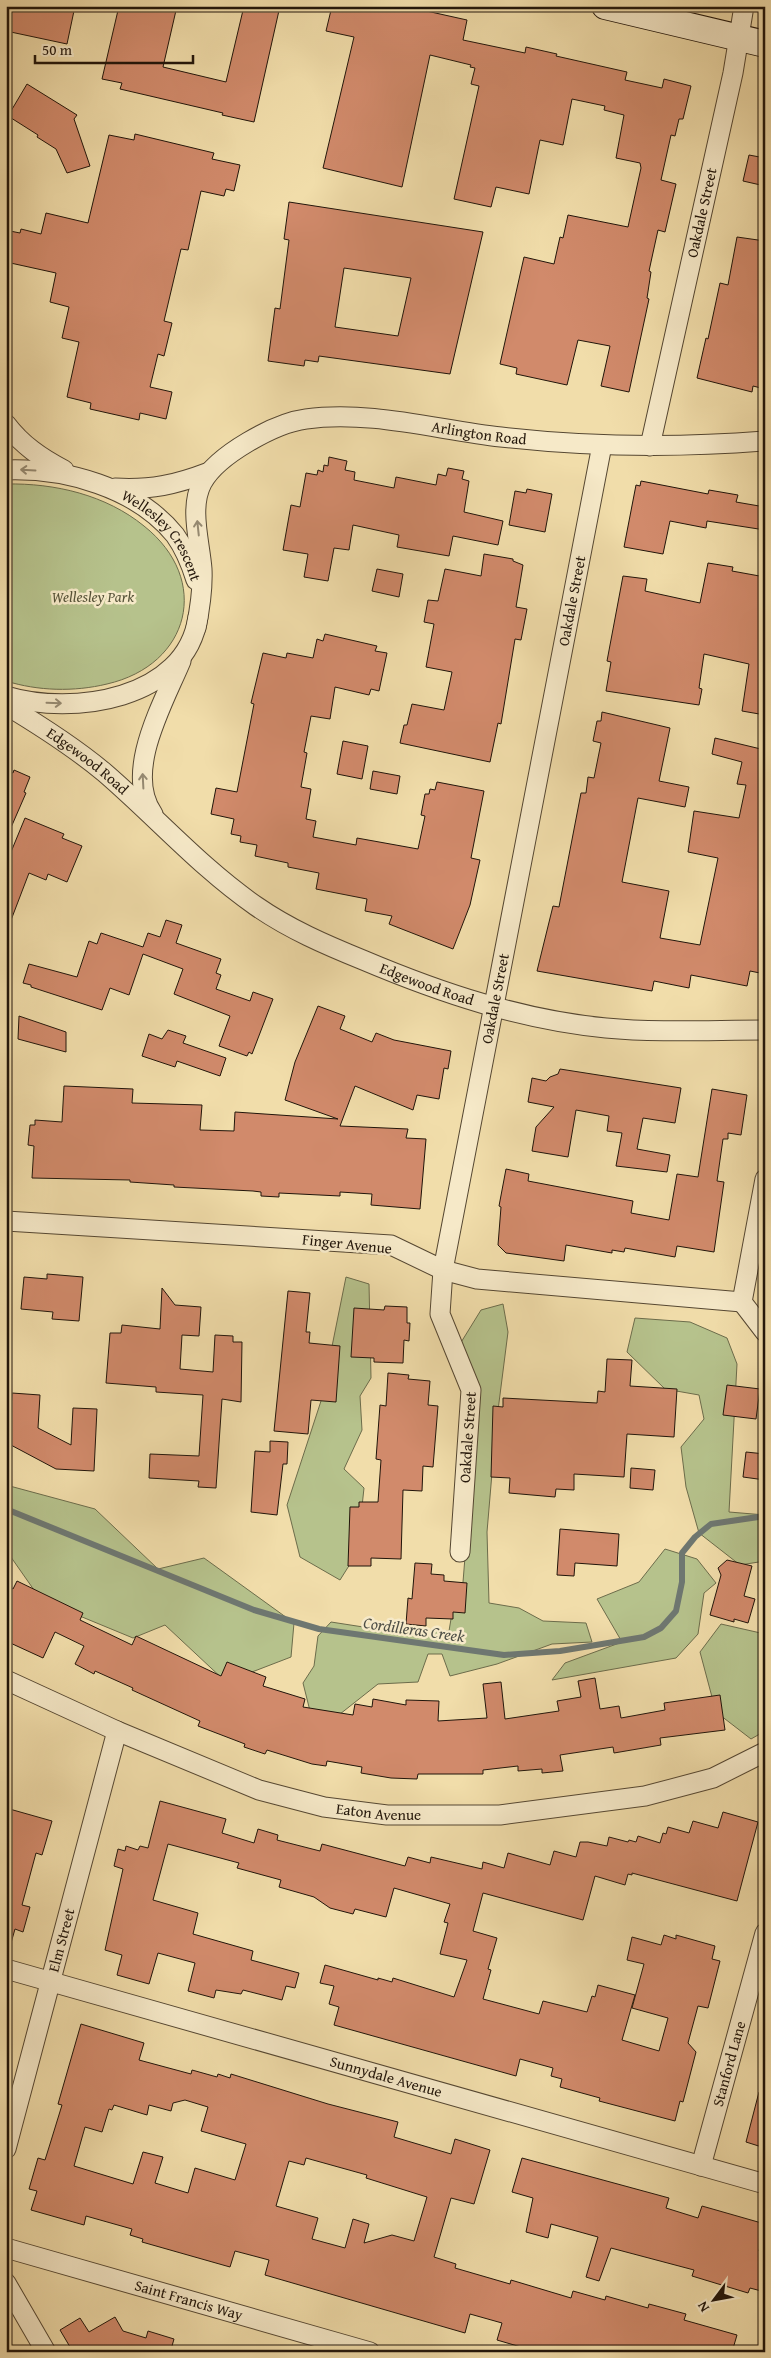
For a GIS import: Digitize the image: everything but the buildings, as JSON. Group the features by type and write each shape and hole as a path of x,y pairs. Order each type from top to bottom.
{"main road":[{"path":"605,6 765,44"}],"street":[{"name":"Oakdale Street","path":"650,446 733,73 744,6"},
{"name":"Arlington Road","path":"107,488 143,490 163,487 209,472 229,456 275,428 303,419 330,416 357,417 502,437 602,445 701,446 765,441"},
{"path":"6,424 17,438 33,452 78,478"},
{"name":"Oakdale Street","path":"460,1552 471,1390 440,1314 443,1270 492,1006 602,445"},
{"name":"Wellesley Crescent","path":"6,470 50,472 78,478 107,488 133,501 154,516 179,542 189,558 196,583 199,605 196,628 185,651 167,671 147,685 125,695 75,704 47,703 6,696"},
{"name":"Arlington Road","path":"196,628 202,597 202,569 196,514 197,496 209,472"},
{"name":"Edgewood Road","path":"161,825 145,797 142,782 143,765 148,742 185,651"},
{"name":"Edgewood Road","path":"6,705 58,736 82,754 217,876 256,906 291,927 332,947 455,996 574,1024 607,1028 765,1030"},
{"path":"765,1179 742,1302 765,1332"},
{"name":"Finger Avenue","path":"6,1221 391,1246 443,1270 477,1280 742,1302"},
{"name":"Eaton Avenue","path":"6,1680 117,1731 259,1790 324,1807 387,1815 500,1815 646,1796 713,1778 765,1752"},
{"name":"Elm Street","path":"6,2149 117,1731"},
{"name":"Stanford Lane","path":"701,2166 765,1933"},
{"name":"Sunnydale Avenue","path":"6,1969 765,2184"},
{"name":"Saint Francis Way","path":"6,2248 370,2352"},
{"path":"6,2283 46,2352"}],"green space":[{"name":"Wellesley Park","path":"6,484 43,486 79,493 97,499 129,515 144,526 165,548 179,571 184,595 182,618 173,640 157,659 135,674 94,687 56,689 31,687 6,681"},
{"path":"346,1277 369,1284 371,1378 360,1396 362,1430 344,1469 364,1488 357,1553 340,1580 300,1557 287,1505 321,1401"},
{"path":"503,1304 508,1332 496,1426 487,1532 489,1603 519,1608 543,1621 586,1623 592,1642 552,1644 497,1664 450,1676 442,1654 428,1654 418,1682 378,1684 335,1718 311,1715 303,1683 314,1666 318,1636 331,1622 402,1633 449,1631 453,1607 463,1582 474,1445 460,1344 481,1310"},
{"path":"635,1318 690,1322 727,1338 737,1364 729,1512 765,1515 765,1561 740,1565 699,1533 686,1487 681,1447 704,1419 699,1395 665,1389 627,1352"},
{"path":"6,1485 95,1509 158,1569 204,1558 294,1623 291,1657 226,1682 165,1625 133,1638 41,1600 6,1550"},
{"path":"665,1549 697,1559 716,1583 704,1593 698,1634 676,1658 552,1680 565,1663 622,1642 597,1599 639,1582"},
{"path":"721,1624 765,1634 765,1731 751,1739 716,1712 700,1652"}],"waterway":[{"name":"Cordilleras Creek","path":"6,1509 254,1610 319,1629 504,1655 560,1651 644,1637 661,1628 676,1611 682,1582 682,1553 695,1537 711,1524 765,1516"}]}
